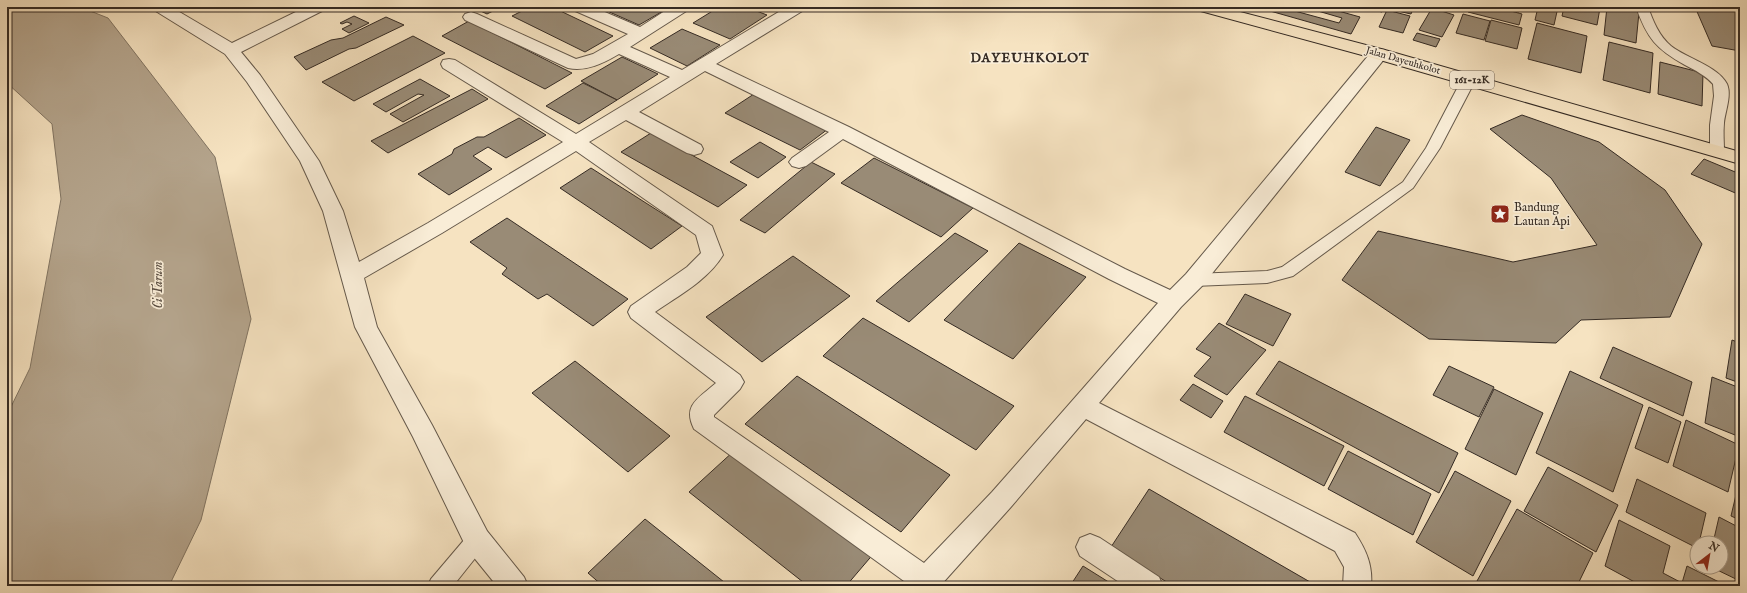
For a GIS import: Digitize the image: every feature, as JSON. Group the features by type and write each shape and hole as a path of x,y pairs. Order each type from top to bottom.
{"main road":[{"name":"Jalan Dayeuhkolot","path":"1203,7 1469,79 1740,158"}],"street":[{"path":"160,7 231,50 254,79 309,161 333,211 366,327 423,432 477,540 514,586"},
{"path":"231,50 318,7"},
{"path":"580,7 640,33"},
{"path":"471,17 574,64 590,63 682,7"},
{"path":"352,275 435,228 705,65 793,8"},
{"path":"617,47 683,78"},
{"path":"449,64 576,142 705,231 712,255 695,272 639,312 732,382 701,412 703,422 923,583 1000,500 1173,301 1194,280 1379,54"},
{"path":"705,65 842,131 1117,274 1173,301"},
{"path":"626,112 694,149"},
{"path":"799,162 842,131"},
{"path":"1083,406 1345,542 1355,557 1359,570 1357,586"},
{"path":"1090,547 1149,586"}],"lane":[{"path":"1642,7 1660,42 1667,49 1711,75 1721,86 1717,121 1716,151"},
{"path":"1194,280 1267,277 1287,272 1408,185 1417,174 1457,104 1469,79"},
{"path":"439,586 477,540"}],"water":[{"name":"Ci Tarum","path":"7,7 80,7 108,18 215,157 251,319 201,520 169,586 7,586 7,415 30,368 61,199 52,124 7,83"}],"building":[{"path":"472,7 501,7 487,14"},
{"path":"530,7 552,7 613,36 585,52 512,16"},
{"path":"598,7 670,7 639,25"},
{"path":"719,7 746,7 767,15 730,39 693,23"},
{"path":"1256,7 1280,7 1339,23 1342,18 1304,7 1324,7 1360,17 1351,34"},
{"path":"1361,7 1385,7 1382,12"},
{"path":"1390,7 1414,7 1411,14 1389,9"},
{"path":"1470,7 1496,7 1522,14 1519,25 1468,12"},
{"path":"1500,7 1521,7 1519,12"},
{"path":"1538,7 1558,7 1554,25 1535,20"},
{"path":"1564,7 1600,8 1597,25 1562,16"},
{"path":"1607,7 1617,7 1639,12 1636,43 1604,35"},
{"path":"1695,7 1740,7 1740,51 1712,46"},
{"path":"1432,8 1454,15 1442,37 1419,30"},
{"path":"1387,10 1410,16 1403,33 1379,27"},
{"path":"1463,14 1490,21 1484,40 1456,33"},
{"path":"354,16 369,23 349,33 342,29 352,24 347,22 342,24 340,23"},
{"path":"386,17 404,25 306,70 294,57 331,40 343,38"},
{"path":"1491,20 1522,28 1517,49 1485,41"},
{"path":"469,21 572,73 545,89 442,36"},
{"path":"1537,23 1587,36 1581,73 1528,59"},
{"path":"682,29 720,45 687,66 650,48"},
{"path":"1417,33 1440,39 1436,47 1413,40"},
{"path":"413,36 445,53 354,101 322,82"},
{"path":"1609,42 1653,53 1650,93 1603,80"},
{"path":"622,57 658,74 617,100 581,81"},
{"path":"1660,62 1703,73 1702,106 1658,94"},
{"path":"420,79 450,96 403,122 390,114 424,95 418,94 386,112 373,104"},
{"path":"583,83 617,100 579,124 546,106"},
{"path":"472,89 488,99 388,153 371,141"},
{"path":"754,94 828,129 800,150 725,113"},
{"path":"1522,115 1599,142 1665,190 1702,244 1670,317 1581,320 1556,343 1429,339 1342,280 1378,231 1513,262 1597,245 1551,178 1490,129"},
{"path":"519,118 546,135 506,158 488,147 473,156 492,169 449,195 418,174 452,154 454,149 477,137 484,137"},
{"path":"1376,127 1410,140 1380,186 1345,172"},
{"path":"651,133 747,185 718,207 621,152"},
{"path":"760,142 786,157 758,178 730,162"},
{"path":"874,158 973,208 941,237 841,183"},
{"path":"1704,159 1740,174 1740,195 1691,174"},
{"path":"811,162 835,174 765,233 740,220"},
{"path":"591,168 682,226 651,249 560,188"},
{"path":"507,218 628,299 593,326 547,294 538,299 502,274 507,268 470,242"},
{"path":"955,233 988,251 909,322 876,301"},
{"path":"1019,243 1086,277 1013,359 944,320"},
{"path":"793,256 850,296 762,362 706,317"},
{"path":"1245,294 1291,314 1273,346 1226,324"},
{"path":"863,318 1014,406 976,450 823,356"},
{"path":"1219,323 1266,350 1227,395 1194,376 1211,357 1196,349"},
{"path":"1732,340 1740,343 1740,383 1726,378"},
{"path":"1613,347 1692,382 1683,416 1600,378"},
{"path":"575,361 670,436 628,472 532,393"},
{"path":"1279,361 1458,453 1439,493 1256,394"},
{"path":"1449,366 1494,387 1479,417 1433,395"},
{"path":"1570,371 1643,405 1613,492 1536,453"},
{"path":"797,376 950,475 901,532 745,424"},
{"path":"1712,377 1740,388 1740,437 1705,423"},
{"path":"1193,384 1223,401 1211,418 1180,400"},
{"path":"1494,389 1543,413 1516,475 1465,449"},
{"path":"1245,396 1344,446 1324,486 1224,432"},
{"path":"1649,407 1681,422 1668,463 1635,448"},
{"path":"1686,420 1739,445 1728,492 1673,466"},
{"path":"735,450 875,552 846,586 808,586 689,492"},
{"path":"1348,451 1431,494 1413,535 1328,489"},
{"path":"1548,467 1618,505 1596,552 1524,511"},
{"path":"1455,471 1511,501 1473,576 1416,542"},
{"path":"1637,479 1706,513 1701,535 1689,535 1689,544 1626,512"},
{"path":"1739,482 1740,483 1740,520 1731,516"},
{"path":"1149,489 1317,586 1173,586 1111,547"},
{"path":"1517,509 1593,553 1577,586 1484,586 1477,581"},
{"path":"1719,517 1740,528 1740,581 1728,575 1729,575 1729,535 1715,535"},
{"path":"645,519 729,586 603,586 588,573"},
{"path":"1619,520 1670,546 1663,573 1682,583 1687,566 1689,567 1689,575 1705,575 1727,586 1642,586 1605,566"},
{"path":"1083,566 1115,586 1070,586"}],"place":[{"name":"Bandung Lautan Api","path":"1500,214"}],"district":[{"name":"DAYEUHKOLOT","path":"1030,58"}]}
